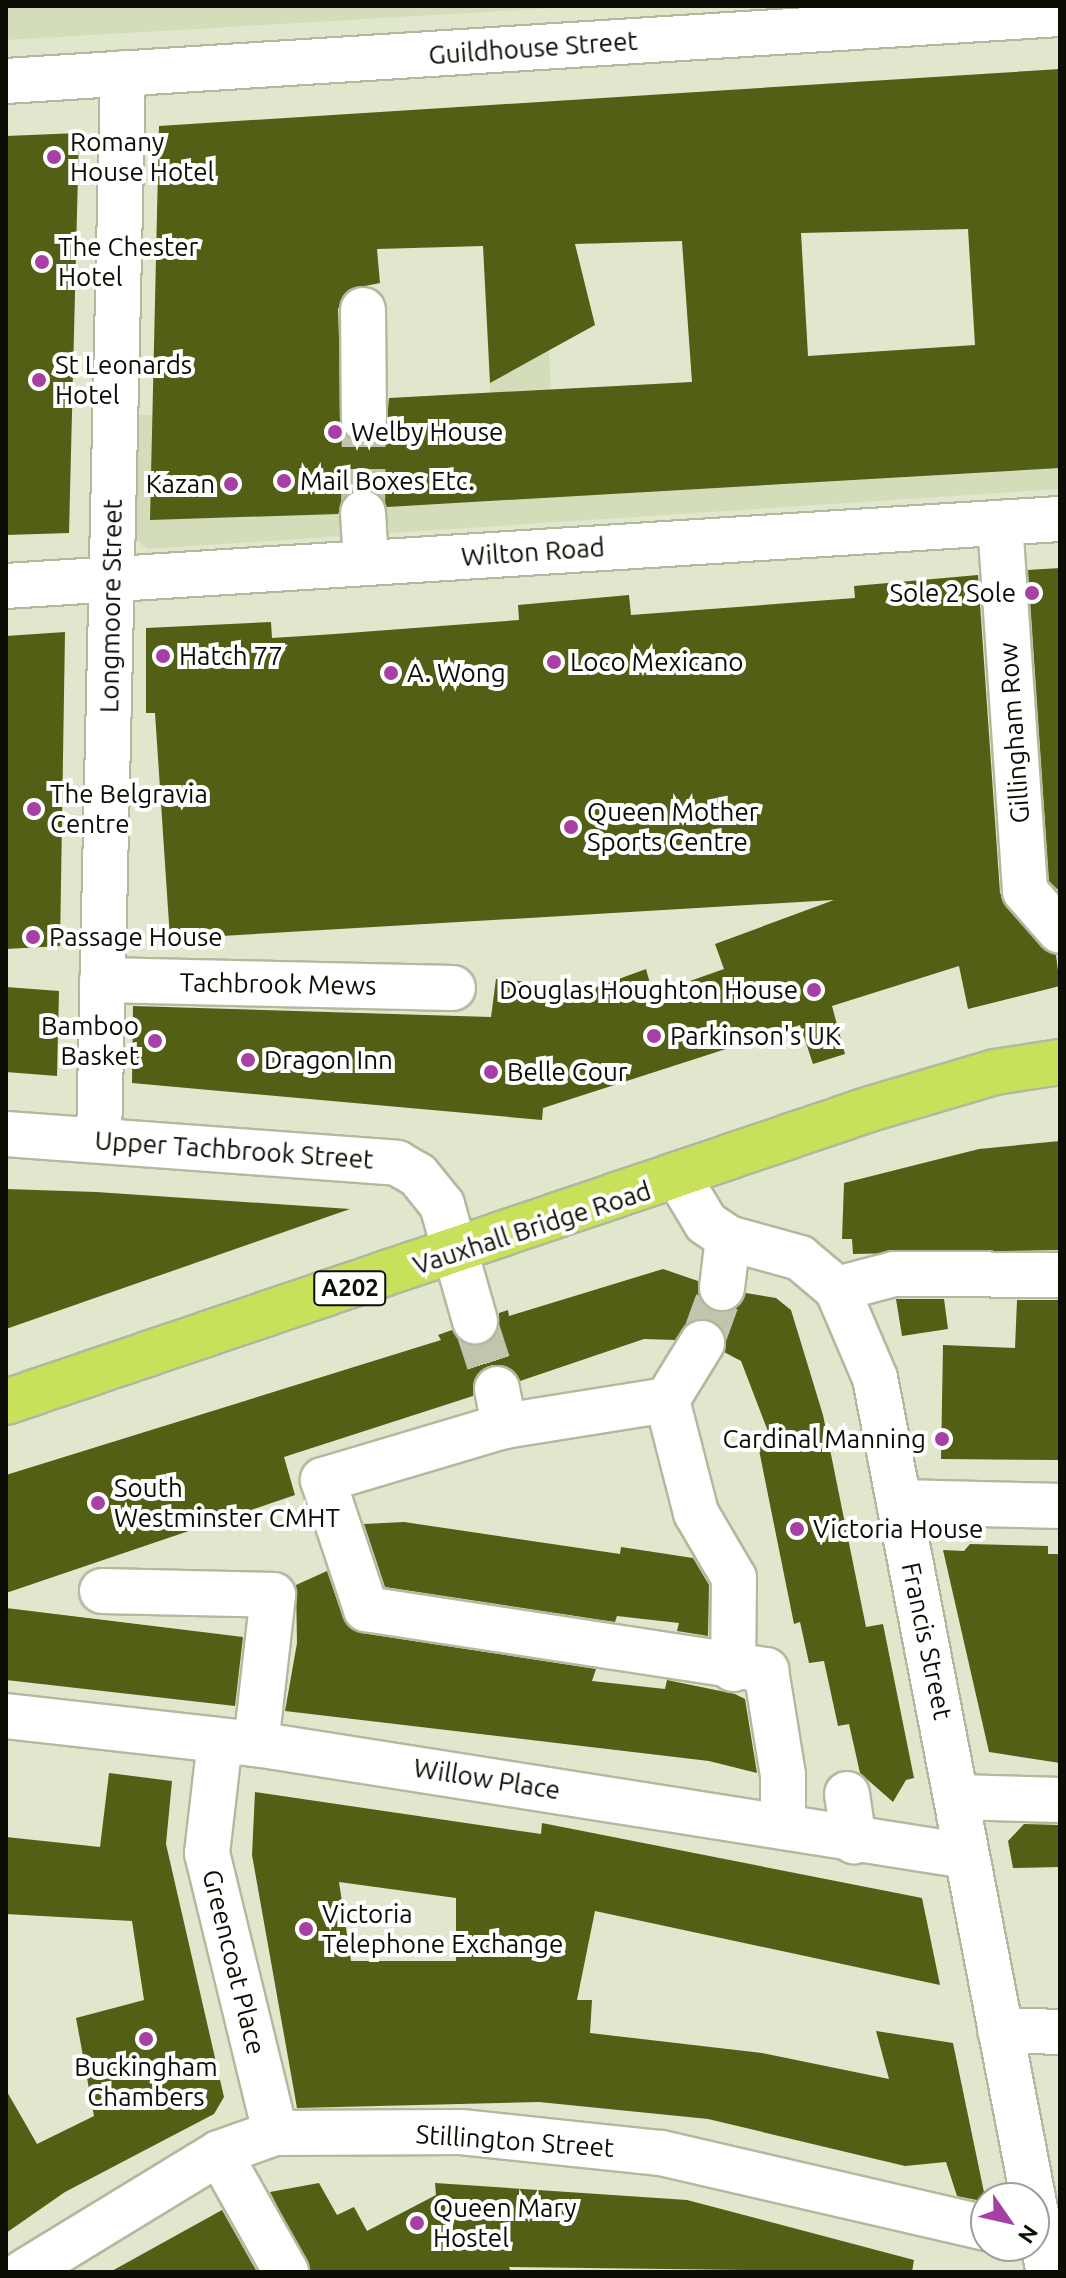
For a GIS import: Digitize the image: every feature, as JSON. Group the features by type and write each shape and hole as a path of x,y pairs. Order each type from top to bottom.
{"highway":[{"name":"Vauxhall Bridge Road","path":"6,1402 679,1178 870,1109 995,1072 1060,1062"}],"street":[{"name":"Guildhouse Street","path":"6,81 1060,14"},
{"name":"Longmoore Street","path":"99,1139 123,73"},
{"path":"363,310 364,419"},
{"path":"363,513 366,562"},
{"name":"Wilton Road","path":"6,586 1060,519"},
{"name":"Gillingham Row","path":"1000,523 1025,891 1060,931"},
{"name":"Tachbrook Mews","path":"102,980 453,988"},
{"name":"Upper Tachbrook Street","path":"6,1134 397,1163 418,1175 442,1205 475,1321"},
{"name":"Francis Street","path":"679,1178 699,1218 728,1238 800,1258 837,1289 875,1378 1030,2182"},
{"path":"722,1288 728,1238"},
{"path":"837,1289 894,1274 1060,1275"},
{"path":"702,1343 667,1400 696,1513 734,1578 733,1669"},
{"path":"667,1400 500,1407 323,1480 366,1609 733,1669 766,1670 783,1775 783,1827"},
{"path":"899,1502 1060,1506"},
{"name":"Greencoat Place","path":"102,1591 273,1595 238,1742 207,1853 275,2133"},
{"name":"Willow Place","path":"6,1716 238,1742 783,1827 854,1841 966,1856"},
{"path":"847,1794 854,1841"},
{"path":"957,1797 1060,1800"},
{"path":"1000,2030 1060,2032"},
{"name":"Stillington Street","path":"24,2272 219,2153 275,2133 461,2132 661,2153 970,2224"},
{"path":"219,2153 286,2272"}],"shaded area":[{"path":"6,6 589,6 6,40"},
{"path":"801,233 809,372 842,370 844,354 956,346 958,377 1060,373 1060,489 147,549 133,537 135,415 262,416 288,350 358,347 380,399 490,393 484,259 545,255 551,390 692,382 682,241"}],"building":[{"path":"1060,69 1060,468 387,507 375,491 362,488 349,493 338,514 150,520 159,126","holes":["968,229 975,345 808,356 801,233","682,241 692,382 389,398 386,431 377,440 352,441 342,431 338,309 350,289 380,283 377,249 483,246 490,383 595,325 575,244"]},
{"path":"79,133 69,533 6,535 6,136"},
{"path":"1060,568 1060,889 1057,889 1049,881 1028,570"},
{"path":"978,575 1000,893 1041,947 1056,955 1060,986 968,1009 959,966 832,1006 845,1054 813,1064 800,1025 543,1108 542,1120 132,1083 133,1006 491,1017 496,979 594,988 646,969 653,994 724,969 715,944 834,900 170,939 155,713 146,713 146,628 271,622 272,638 335,634 519,620 518,605 629,595 631,615 855,598 854,586"},
{"path":"65,632 60,946 6,949 6,636"},
{"path":"6,987 59,991 57,1076 6,1072"},
{"path":"1060,1141 1060,1250 853,1254 852,1239 842,1239 844,1183 979,1149"},
{"path":"6,1189 96,1192 350,1209 6,1329"},
{"path":"663,1269 698,1281 699,1298 718,1313 732,1311 746,1293 776,1298 791,1310 823,1415 866,1627 883,1624 914,1778 906,1780 893,1802 860,1773 849,1724 838,1726 824,1661 809,1663 800,1622 794,1624 758,1445 772,1442 741,1361 724,1352 724,1330 703,1318 689,1321 675,1340 644,1339 520,1381 506,1366 492,1365 474,1380 473,1396 284,1457 295,1495 6,1593 6,1475 441,1340 438,1335 452,1330 468,1345 483,1345 499,1328 499,1313 508,1310 509,1316"},
{"path":"896,1299 944,1299 948,1329 902,1336"},
{"path":"1017,1300 1060,1300 1060,1460 941,1459 943,1345 1015,1348"},
{"path":"404,1522 620,1554 621,1547 693,1558 709,1585 708,1636 677,1631 679,1623 617,1616 615,1622 385,1587 364,1524"},
{"path":"970,1544 1048,1546 1048,1554 1060,1554 1060,1763 989,1752 943,1550 964,1551"},
{"path":"327,1571 343,1618 361,1633 596,1669 592,1681 665,1689 667,1680 735,1694 745,1699 757,1773 709,1761 285,1711 297,1643 296,1585"},
{"path":"6,1608 243,1637 235,1706 6,1680"},
{"path":"109,1773 172,1781 166,1844 224,2097 214,2114 65,2192 6,2233 6,2090 37,2144 94,2116 76,2018 144,2000 132,1921 6,1914 6,1837 100,1847"},
{"path":"255,1792 541,1834 542,1823 922,1898 940,1985 595,1911 577,2000 592,2000 590,2033 762,2053 889,2079 876,2031 953,2043 982,2182 970,2182 970,2199 957,2196 946,2162 905,2166 708,2119 539,2102 297,2108 252,1855","holes":["339,1882 456,1898 456,1961 351,1961"]},
{"path":"1024,1824 1060,1825 1060,1867 1013,1868 1008,1841"},
{"path":"319,2183 337,2215 354,2207 367,2231 436,2195 435,2183 687,2200 914,2260 912,2272 509,2267 511,2272 311,2272 270,2192"},
{"path":"222,2210 257,2272 110,2272"}],"tunnel":[{"path":"363,513 364,419"},
{"path":"702,1343 722,1288"},
{"path":"475,1321 497,1389"}],"place":[{"name":"Romany House Hotel","path":"54,157"},
{"name":"The Chester Hotel","path":"42,262"},
{"name":"St Leonards Hotel","path":"39,380"},
{"name":"Welby House","path":"335,432"},
{"name":"Mail Boxes Etc.","path":"284,481"},
{"name":"Kazan","path":"231,484"},
{"name":"Sole 2 Sole","path":"1032,593"},
{"name":"Hatch 77","path":"163,656"},
{"name":"Loco Mexicano","path":"554,662"},
{"name":"A. Wong","path":"391,673"},
{"name":"The Belgravia Centre","path":"34,809"},
{"name":"Queen Mother Sports Centre","path":"571,827"},
{"name":"Passage House","path":"33,937"},
{"name":"Douglas Houghton House","path":"814,990"},
{"name":"Parkinson's UK","path":"654,1036"},
{"name":"Bamboo Basket","path":"155,1041"},
{"name":"Dragon Inn","path":"248,1060"},
{"name":"Belle Cour","path":"491,1072"},
{"name":"Cardinal Manning","path":"942,1439"},
{"name":"South Westminster CMHT","path":"98,1503"},
{"name":"Victoria House","path":"797,1529"},
{"name":"Victoria Telephone Exchange","path":"306,1929"},
{"name":"Buckingham Chambers","path":"146,2039"},
{"name":"Queen Mary Hostel","path":"417,2223"}]}
